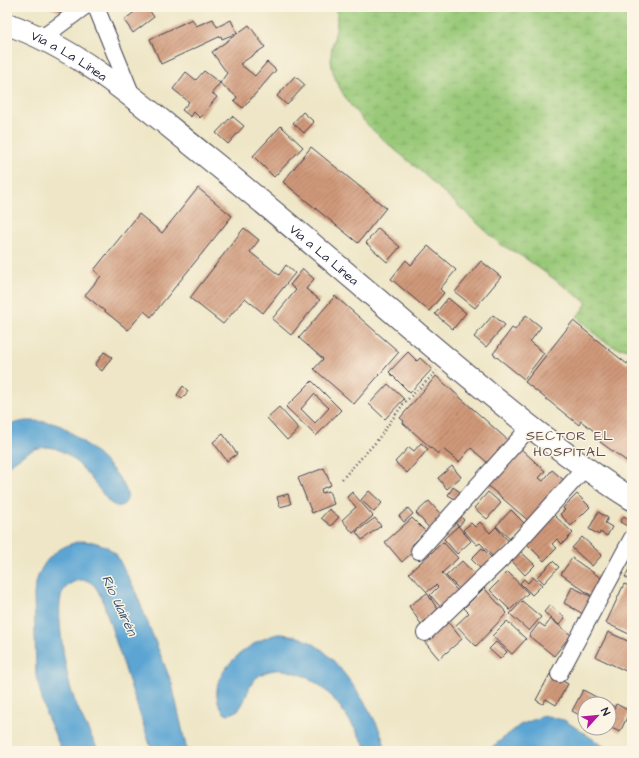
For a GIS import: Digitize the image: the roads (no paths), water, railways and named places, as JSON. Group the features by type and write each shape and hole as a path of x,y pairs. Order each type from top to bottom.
{"highway":[{"name":"Vía a La Línea","path":"7,24 42,38 91,68 134,99 278,214 530,427 585,468 632,499"}],"street":[{"path":"42,38 84,7"},
{"path":"96,7 134,99"},
{"path":"420,551 530,427"},
{"path":"425,633 511,550 585,468"},
{"path":"558,674 632,538"}],"water":[{"path":"25,421 48,422 61,426 92,449 116,474 124,486 127,496 124,504 117,506 110,503 80,465 60,451 50,447 35,449 26,453 7,466 7,425"},
{"name":"Río Uairén","path":"81,541 93,542 106,546 116,554 134,588 172,684 187,751 152,751 102,599 93,584 80,580 70,584 62,593 60,606 61,631 67,673 72,693 99,751 62,751 46,714 36,676 34,594 39,575 48,559 62,548"},
{"path":"278,634 295,636 306,640 316,645 329,657 350,681 370,712 383,740 385,751 369,751 341,708 324,689 314,681 302,675 288,671 275,670 266,672 259,676 254,680 249,688 240,708 231,713 225,714 218,701 217,688 221,676 229,664 240,653 266,638"},
{"path":"543,716 564,720 577,729 577,736 588,736 611,751 487,751 520,725"}],"district":[{"name":"SECTOR EL HOSPITAL","path":"570,444"}]}
